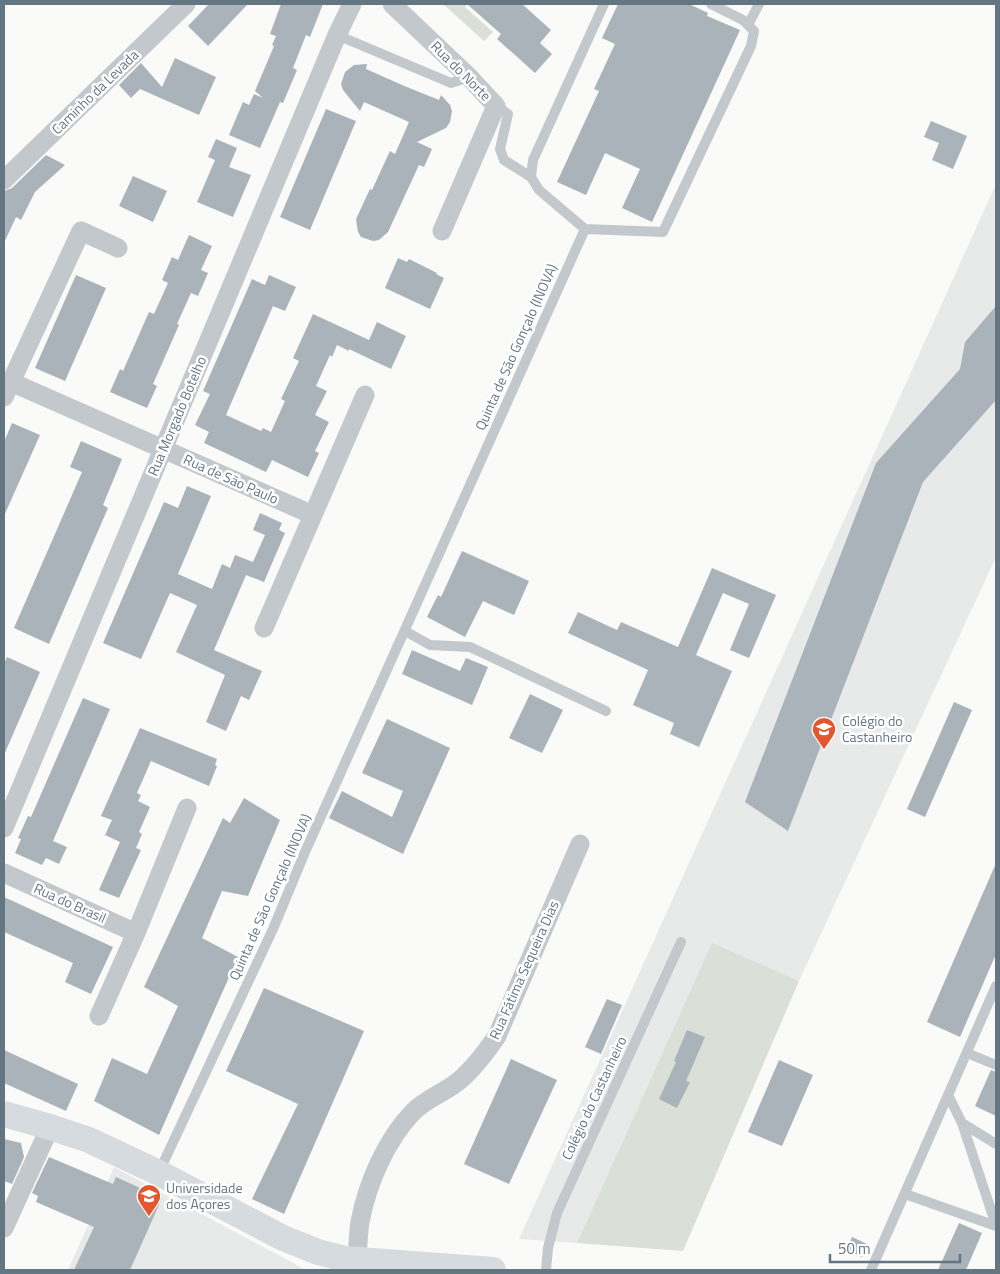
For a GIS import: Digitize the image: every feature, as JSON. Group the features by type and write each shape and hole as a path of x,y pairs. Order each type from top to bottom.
{"main road":[{"path":"4,1114 89,1140 159,1173 283,1238 318,1252 345,1260 493,1270"}],"street":[{"name":"Caminho da Levada","path":"4,180 186,4"},
{"name":"Rua Morgado Botelho","path":"4,828 337,35 352,4"},
{"name":"Rua do Norte","path":"392,4 469,77 496,106 442,231"},
{"path":"7,389 81,231 118,248"},
{"name":"Rua de São Paulo","path":"7,389 163,449 313,515"},
{"path":"264,628 365,395"},
{"path":"99,1016 136,933 187,808"},
{"name":"Rua Fátima Sequeira Dias","path":"356,1260 360,1221 380,1162 395,1136 413,1112 436,1094 459,1081 479,1062 497,1036 580,844"},
{"name":"Rua do Brasil","path":"4,874 136,933"},
{"path":"4,1228 50,1127"}],"lane":[{"path":"531,178 533,160 604,4"},
{"path":"496,106 508,114 500,149 504,160 531,178 539,190 584,229 663,232 751,46 754,31 743,20 711,4"},
{"path":"748,25 759,4"},
{"path":"337,35 451,83 469,77"},
{"name":"Quinta de São Gonçalo (INOVA)","path":"159,1173 268,938 584,229"},
{"path":"405,631 430,645 470,647 606,711"},
{"name":"Colégio do Castanheiro","path":"546,1270 548,1248 556,1213 681,942"},
{"path":"871,1270 996,986"},
{"path":"967,1053 996,1065"},
{"path":"948,1095 962,1123 996,1226"},
{"path":"962,1123 996,1144"},
{"path":"905,1194 996,1226"}],"shaded area":[{"path":"443,4 467,4 465,7 493,32 484,41"},
{"name":"Colégio do Castanheiro","path":"996,184 996,557 799,981 712,944 577,1243 519,1239"},
{"path":"712,943 799,981 683,1251 577,1243"},
{"name":"Universidade dos Açores","path":"114,1167 306,1270 68,1270"}],"building":[{"path":"209,4 248,4 208,46 188,26"},
{"path":"281,4 323,4 310,37 306,35 293,68 297,70 283,103 280,102 260,148 229,135 243,102 249,105 254,94 263,98 255,91 274,46 272,45 276,36 270,34"},
{"path":"467,4 522,4 551,30 540,43 552,54 535,73 497,39 501,34"},
{"path":"618,4 689,4 708,13 707,16 740,30 652,222 622,208 640,169 605,153 586,195 557,182 599,91 594,89 615,44 602,38"},
{"path":"175,58 216,77 199,115 140,89 131,98 119,85 141,63 162,87"},
{"path":"367,64 366,69 402,85 439,100 441,95 450,105 452,111 450,122 446,128 417,142 432,149 424,167 419,165 388,232 379,240 373,241 361,237 358,232 356,219 390,151 395,154 409,122 364,102 360,111 343,90 341,84 345,72 354,65"},
{"path":"326,109 356,121 310,230 280,217"},
{"path":"931,121 967,136 953,169 932,160 939,143 924,137"},
{"path":"216,139 237,148 229,167 251,175 233,217 197,202 215,160 208,157"},
{"path":"46,155 65,165 35,192 21,220 16,217 4,243 4,191 12,188"},
{"path":"133,176 167,191 153,222 119,206"},
{"path":"189,235 212,246 201,270 208,273 198,296 191,293 153,384 157,386 147,408 110,392 120,369 123,371 149,312 154,314 168,283 162,280 172,257 178,260"},
{"path":"398,258 407,262 409,259 444,278 430,309 385,288"},
{"path":"76,275 106,288 65,381 35,368"},
{"path":"269,275 296,287 285,311 273,306 226,415 261,431 263,428 271,432 285,401 281,399 299,361 293,358 313,314 369,340 377,322 406,336 391,369 337,345 332,357 330,355 316,386 327,391 315,415 329,422 315,451 319,453 308,477 272,460 266,472 204,443 209,432 195,425 210,394 203,391 252,279 265,285"},
{"path":"996,306 996,400 923,482 788,831 745,802 876,463 960,369 965,342"},
{"path":"12,423 40,435 4,516 4,442"},
{"path":"81,441 122,459 103,505 108,508 49,644 14,628 82,472 70,467"},
{"path":"187,486 211,496 178,574 212,589 222,564 230,568 235,555 253,562 265,535 253,530 260,513 282,523 279,530 285,533 264,582 246,575 214,650 262,671 249,700 241,696 226,731 206,722 225,675 176,652 197,605 170,593 141,659 103,643 164,502 178,508"},
{"path":"462,551 529,581 514,615 483,601 465,637 427,617 438,595 441,597"},
{"path":"712,568 776,595 749,658 730,650 749,604 723,593 696,655 732,671 699,747 670,734 674,723 633,705 648,670 568,633 578,612 617,630 621,622 678,647"},
{"path":"412,650 460,671 466,658 488,667 472,705 402,674"},
{"path":"7,657 40,672 4,755 4,664"},
{"path":"530,694 563,710 542,753 509,738"},
{"path":"83,698 110,709 53,841 67,847 59,864 46,858 42,865 15,853 21,839 18,838 28,816 31,817"},
{"path":"954,702 972,710 925,817 907,809"},
{"path":"387,719 450,748 403,854 329,818 342,791 392,817 403,791 362,773"},
{"path":"140,728 217,759 215,765 217,766 209,786 151,761 137,793 141,795 138,801 150,807 139,832 142,834 136,848 141,850 119,898 99,890 120,842 105,835 112,820 101,816"},
{"path":"244,798 280,820 248,896 222,891 202,938 238,957 159,1135 94,1101 112,1058 147,1074 178,1006 144,987 223,818 230,823"},
{"path":"996,863 996,954 960,1037 927,1022"},
{"path":"4,897 113,947 91,994 65,982 73,963 4,932"},
{"path":"264,988 364,1031 284,1214 252,1199 298,1104 226,1071"},
{"path":"607,999 622,1005 601,1054 585,1047"},
{"path":"687,1030 705,1037 686,1081 690,1082 677,1108 659,1099 676,1062 674,1061"},
{"path":"4,1050 78,1084 66,1111 4,1083"},
{"path":"511,1059 557,1080 509,1184 464,1164"},
{"path":"779,1060 813,1075 782,1146 748,1132"},
{"path":"991,1070 996,1072 996,1116 975,1106"},
{"path":"4,1139 21,1143 24,1157 12,1184 4,1181"},
{"path":"49,1157 113,1184 116,1177 162,1198 130,1270 74,1270 94,1227 36,1202 38,1196 32,1193"},
{"path":"959,1223 982,1233 966,1270 938,1270"},
{"path":"852,1237 867,1244 862,1257 847,1250"}],"place":[{"name":"Colégio do Castanheiro","path":"824,750"},
{"name":"Universidade dos Açores","path":"149,1217"}]}
